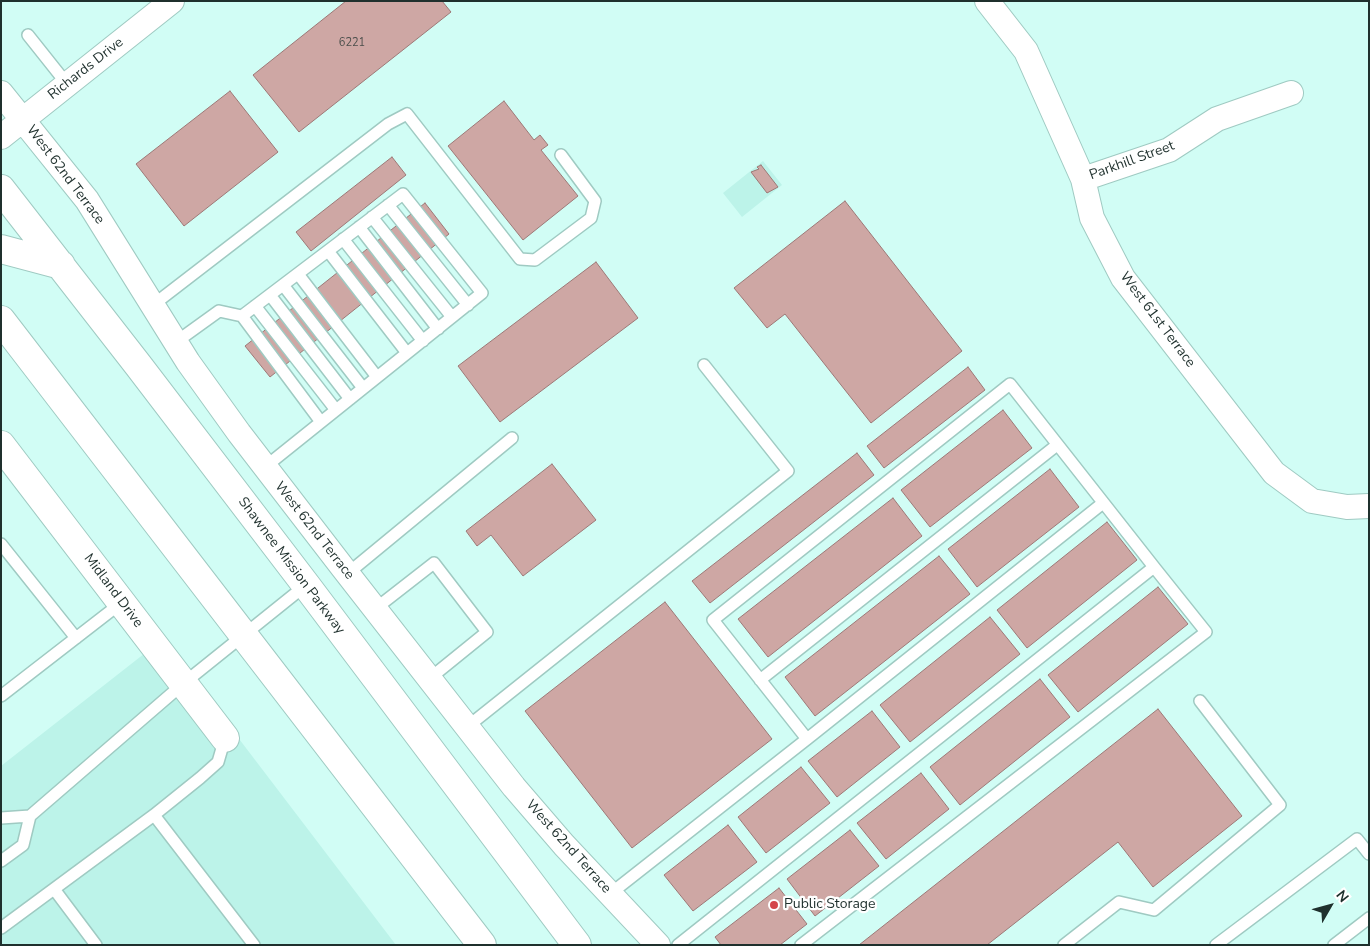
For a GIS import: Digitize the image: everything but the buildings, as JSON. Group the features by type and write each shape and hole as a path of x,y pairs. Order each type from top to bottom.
{"main road":[{"name":"Shawnee Mission Parkway","path":"1,189 306,585 577,945"},
{"path":"1,249 61,265"},
{"path":"1,320 482,945"},
{"name":"Midland Drive","path":"2,448 225,738"}],"street":[{"name":"Richards Drive","path":"1,137 172,1"},
{"name":"West 61st Terrace","path":"987,1 1026,51 1083,179 1092,218 1123,278 1274,474 1312,501 1358,506"},
{"name":"West 62nd Terrace","path":"1,93 87,200 194,370 347,574 514,788 658,945"},
{"name":"Parkhill Street","path":"1083,179 1170,150 1217,119 1290,93"}],"lane":[{"path":"28,35 67,84"},
{"path":"153,306 388,124 407,114 520,259 535,260 591,218 595,201 560,155"},
{"path":"242,316 403,194 482,293 265,467"},
{"path":"388,205 468,305"},
{"path":"372,217 452,318"},
{"path":"359,227 438,329"},
{"path":"344,239 422,341"},
{"path":"328,251 407,353"},
{"path":"298,274 377,377"},
{"path":"283,285 363,388"},
{"path":"270,295 350,399"},
{"path":"256,306 336,410"},
{"path":"176,342 219,311 242,316 321,422"},
{"path":"467,727 788,471 704,365"},
{"path":"801,945 1206,632 1010,384 714,620 807,739"},
{"path":"347,574 512,438"},
{"path":"760,680 1057,444"},
{"path":"610,894 1103,503"},
{"path":"1,544 76,638"},
{"path":"375,609 434,563 487,632 429,679"},
{"path":"678,945 1154,567"},
{"path":"1,861 23,845 30,816 184,683 306,585"},
{"path":"1,696 122,603"},
{"path":"1064,945 1119,902 1154,910 1280,805 1200,701"},
{"path":"1,928 154,815 218,762 225,738"},
{"path":"154,815 254,945"},
{"path":"1,818 30,816"},
{"path":"1216,945 1358,839 1369,854"},
{"path":"54,889 96,945"},
{"path":"1334,945 1369,918"}],"shaded area":[{"path":"763,161 782,185 742,217 723,193"},
{"path":"163,639 396,945 1,945 1,766"}],"place":[{"name":"Public Storage","path":"774,905"}]}
